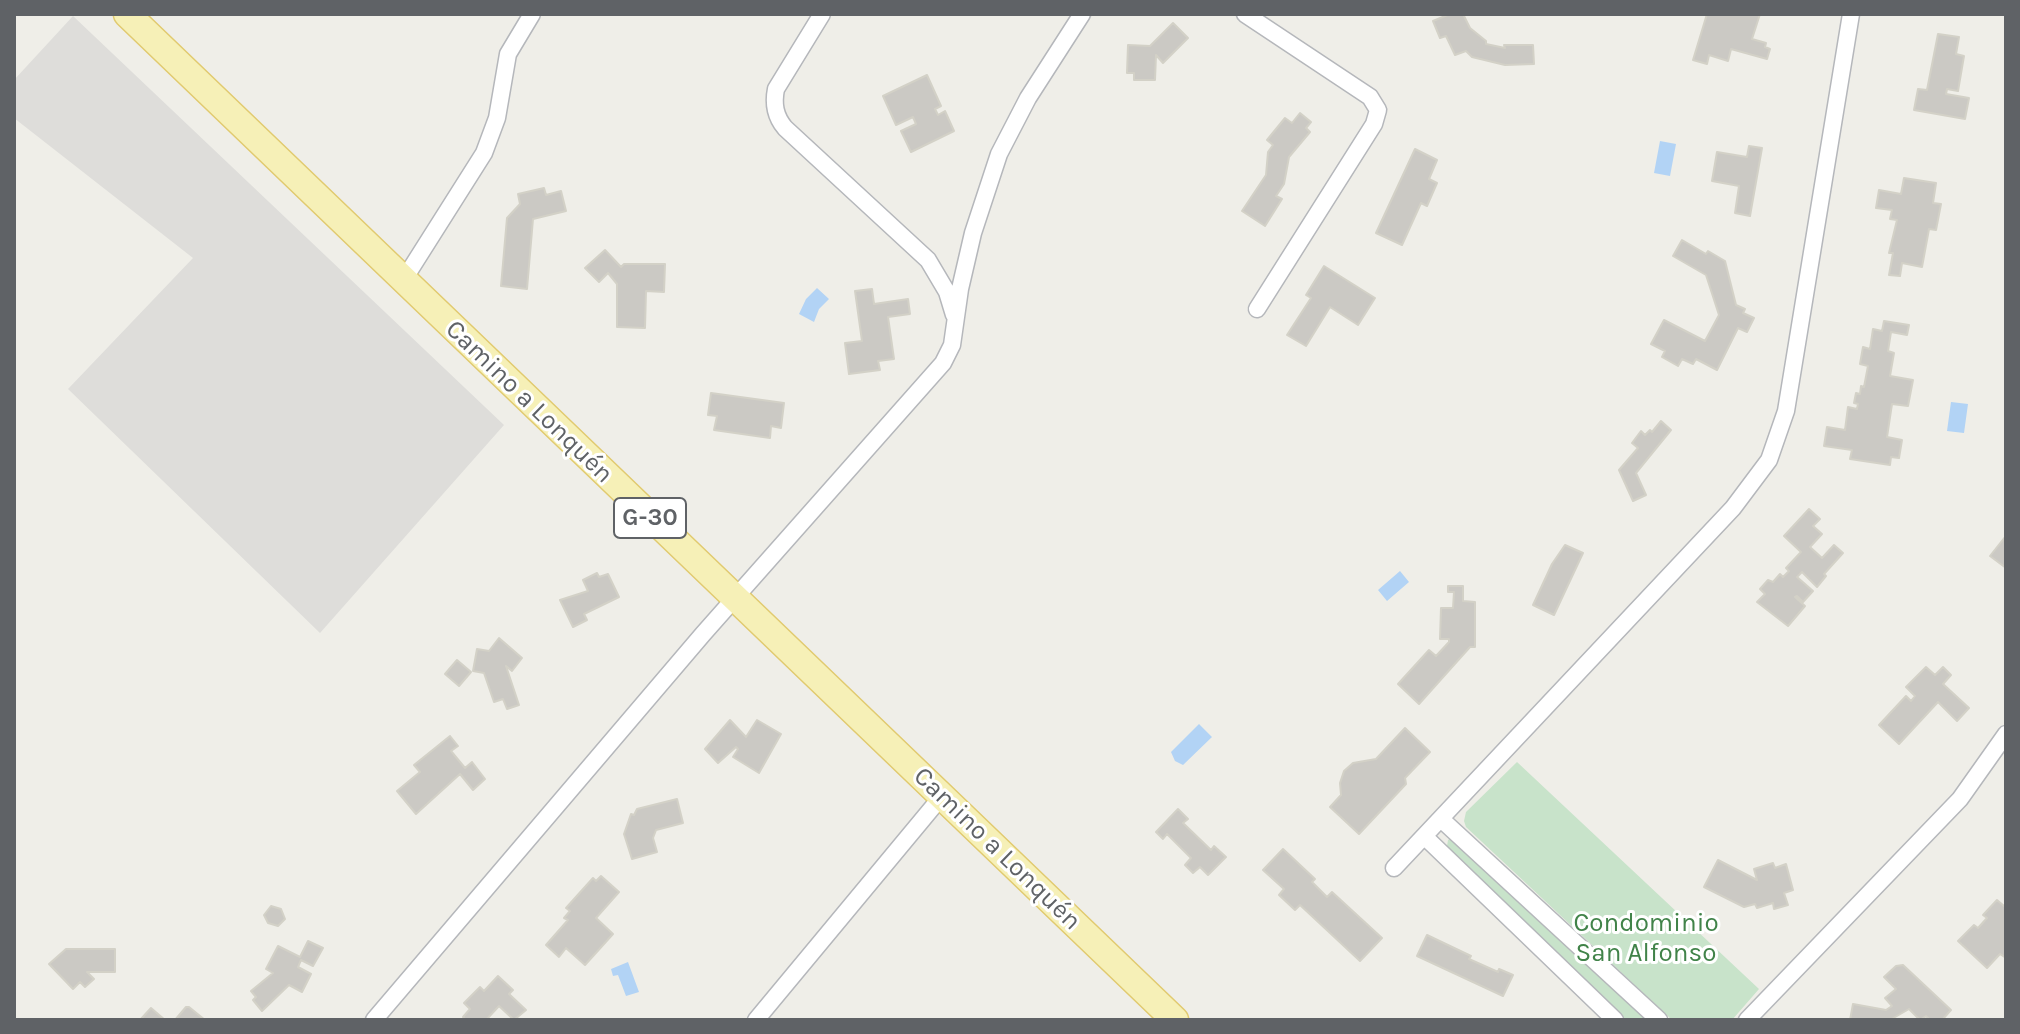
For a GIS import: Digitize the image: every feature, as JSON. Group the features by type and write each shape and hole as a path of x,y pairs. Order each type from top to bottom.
{"main road":[{"name":"Camino a Lonquén","path":"127,14 1175,1020"}],"street":[{"path":"403,281 484,153 497,118 508,54 532,14"},
{"path":"822,14 776,89 774,103 777,117 785,128 928,260 947,292 955,320"},
{"path":"374,1020 735,598 936,372 952,345 965,263 999,154 1028,98 1082,14"},
{"path":"1245,14 1370,97 1378,110 1374,124 1257,309"},
{"path":"1394,868 1733,508 1769,460 1786,411 1851,14"},
{"path":"1747,1020 1960,799 2006,734"},
{"path":"756,1020 942,796"},
{"path":"1441,819 1659,1020"},
{"path":"1424,836 1615,1020"}],"shaded area":[{"path":"73,16 504,425 320,633 68,389 193,258 14,118 14,80"}],"green space":[{"name":"Condominio San Alfonso","path":"1517,762 1759,989 1732,1020 1672,1020 1466,827 1466,812"},
{"path":"1451,838 1649,1020 1624,1020 1446,852"}],"water":[{"path":"1660,141 1676,144 1670,176 1654,173"},
{"path":"817,288 829,299 819,309 814,322 799,314 806,299"},
{"path":"1951,402 1968,404 1964,433 1947,431"},
{"path":"1400,571 1409,582 1387,601 1378,590"},
{"path":"1199,724 1212,737 1183,765 1175,761 1171,752"},
{"path":"628,962 639,992 626,996 618,975 613,976 611,969"}],"building":[{"path":"1450,14 1463,14 1470,28 1486,44 1505,48 1504,45 1533,45 1534,64 1505,65 1472,57 1466,51 1455,55 1446,36 1440,38 1433,21"},
{"path":"1707,14 1760,14 1752,39 1766,43 1765,47 1770,49 1767,59 1731,49 1728,61 1709,55 1707,64 1693,60"},
{"path":"1173,23 1188,38 1163,63 1156,55 1155,80 1134,80 1134,73 1127,73 1128,45 1150,46"},
{"path":"1938,34 1959,37 1956,54 1964,56 1958,91 1947,89 1946,94 1969,98 1965,119 1914,110 1918,89 1927,90"},
{"path":"927,75 941,106 935,109 938,115 945,111 954,131 911,152 901,131 916,124 913,117 896,125 883,96"},
{"path":"1300,113 1311,122 1306,128 1310,132 1289,157 1284,184 1276,196 1282,199 1265,226 1242,211 1266,175 1268,152 1273,145 1267,140 1285,118 1292,123"},
{"path":"1749,146 1762,148 1750,216 1735,213 1739,186 1712,181 1717,152 1747,157"},
{"path":"1415,149 1437,160 1429,179 1437,183 1427,206 1421,203 1402,245 1376,233"},
{"path":"1904,178 1936,183 1933,203 1941,204 1936,230 1929,229 1922,267 1902,263 1900,276 1889,275 1893,253 1889,253 1897,220 1890,219 1892,210 1876,208 1879,190 1901,194"},
{"path":"544,188 546,195 561,191 566,211 533,219 527,289 501,286 507,218 520,204 518,194"},
{"path":"1682,240 1725,261 1736,305 1754,318 1747,332 1738,328 1717,370 1696,359 1693,364 1682,359 1678,366 1662,357 1665,351 1651,344 1664,320 1705,341 1719,315 1706,275 1673,256"},
{"path":"605,250 621,267 624,264 665,264 664,292 646,291 645,328 617,327 617,284 608,273 599,282 585,268"},
{"path":"1324,266 1375,298 1358,325 1330,307 1306,346 1287,335 1311,298 1306,295"},
{"path":"872,289 874,304 908,299 910,314 888,317 894,359 878,361 880,370 849,374 845,343 862,341 855,291"},
{"path":"1884,321 1909,325 1907,335 1891,332 1888,351 1894,353 1890,376 1913,380 1908,406 1892,404 1887,437 1902,440 1899,458 1891,457 1890,465 1850,459 1852,450 1824,446 1827,427 1845,430 1848,407 1857,409 1858,404 1854,403 1856,393 1860,394 1861,386 1864,387 1868,366 1860,364 1863,347 1870,349 1873,329 1882,331"},
{"path":"711,393 784,403 781,428 771,426 770,438 714,430 717,416 708,415"},
{"path":"1661,421 1671,430 1636,473 1646,495 1633,501 1619,470 1638,448 1632,443 1641,431 1645,435 1650,430 1652,432"},
{"path":"1809,509 1820,519 1813,526 1822,534 1810,547 1822,558 1834,545 1843,553 1817,587 1802,572 1797,577 1813,591 1803,602 1795,597 1805,606 1788,626 1757,602 1765,594 1760,589 1768,580 1773,582 1780,574 1783,577 1789,571 1786,568 1801,552 1784,536"},
{"path":"2006,538 2006,568 1990,556"},
{"path":"1565,545 1583,553 1554,615 1533,605 1552,564"},
{"path":"597,573 599,577 608,574 619,597 584,614 587,620 573,627 560,600 588,591 583,580"},
{"path":"1448,586 1463,586 1463,601 1475,602 1475,647 1470,647 1419,704 1398,684 1429,650 1436,656 1449,642 1449,639 1440,639 1441,608 1453,608 1454,592 1448,592"},
{"path":"499,638 522,658 512,671 506,666 519,705 507,709 503,699 494,702 484,673 473,671 477,649 489,651"},
{"path":"457,660 471,672 459,686 445,674"},
{"path":"1926,667 1935,675 1943,667 1951,675 1943,684 1969,708 1957,721 1938,702 1899,744 1879,725 1906,696 1911,701 1915,696 1906,687"},
{"path":"730,720 746,737 757,720 781,734 759,773 733,757 738,749 736,747 718,763 705,749"},
{"path":"1405,728 1430,752 1405,778 1406,784 1359,834 1330,807 1341,795 1340,783 1344,771 1353,763 1376,759"},
{"path":"450,736 458,746 451,751 465,768 472,762 485,779 473,790 460,774 416,814 397,791 420,772 414,765"},
{"path":"677,799 683,823 656,830 653,838 657,852 632,859 624,834 631,814 634,815 637,809"},
{"path":"1178,809 1188,819 1183,823 1211,850 1214,846 1226,857 1208,875 1200,867 1193,873 1185,865 1191,858 1167,834 1163,839 1156,832"},
{"path":"1283,849 1315,879 1312,882 1327,897 1332,892 1382,938 1360,961 1300,905 1295,910 1279,895 1284,889 1263,870"},
{"path":"1718,860 1757,880 1754,869 1773,863 1775,868 1786,864 1793,890 1784,893 1788,905 1774,909 1773,903 1757,908 1755,904 1744,907 1704,887"},
{"path":"601,876 619,892 596,918 613,934 585,965 566,948 559,957 546,945 568,920 564,918 570,911 566,908 593,878 596,881"},
{"path":"1997,900 2004,906 2006,903 2006,958 2000,954 1987,968 1958,941 1974,925 1978,928 1987,918 1983,915"},
{"path":"271,906 281,909 285,919 278,926 268,923 264,915"},
{"path":"1427,935 1471,956 1469,959 1513,975 1503,996 1417,956"},
{"path":"308,941 323,948 313,966 301,960 298,967 311,974 302,992 289,985 262,1011 253,1000 256,997 251,991 273,973 266,969 278,946 300,957"},
{"path":"66,949 115,949 115,972 87,972 94,979 85,987 80,982 73,989 49,964"},
{"path":"1903,965 1951,1010 1942,1020 1930,1020 1926,1016 1920,1020 1909,1009 1890,1020 1850,1020 1853,1004 1886,1010 1892,1006 1885,998 1896,989 1884,977 1896,966"},
{"path":"498,976 513,990 509,994 526,1010 514,1020 499,1006 486,1020 466,1020 463,1017 470,1009 464,1003 480,987 484,991"},
{"path":"189,1007 205,1020 175,1020"},
{"path":"151,1008 165,1020 140,1020"}]}
